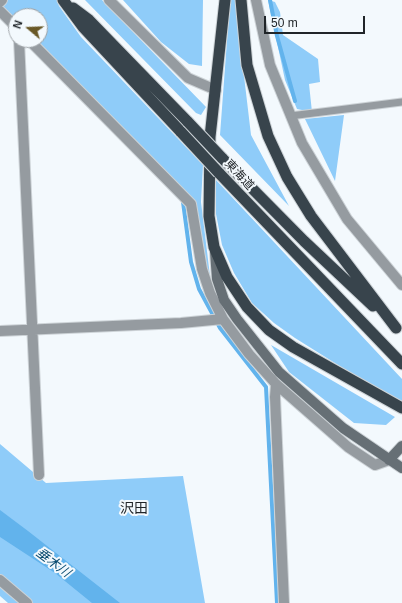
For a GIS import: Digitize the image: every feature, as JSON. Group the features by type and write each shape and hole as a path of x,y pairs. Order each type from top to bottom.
{"highway":[{"name":"東海道","path":"63,0 89,20 304,241 399,330"},
{"name":"東海道","path":"63,0 83,28 219,173 402,364"},
{"path":"225,0 210,136 208,192 209,216 214,248 227,277 247,308 270,330 293,347 402,408"},
{"path":"241,0 246,65 268,136 287,177 311,216 399,330"}],"main road":[{"path":"214,248 217,279 224,300 237,319 275,366 343,428 402,468"},
{"path":"389,460 402,446"}],"street":[{"path":"109,0 188,78 216,90"},
{"path":"256,0 270,65 302,143 347,219 402,285"},
{"path":"0,11 8,19"},
{"path":"19,48 39,475"},
{"path":"37,48 191,204 202,269 210,293 223,318 249,354 276,384 348,446 375,465 389,460"},
{"path":"0,331 181,323 223,318"},
{"path":"276,384 275,397 284,603"},
{"path":"0,580 27,603"}],"lane":[{"path":"290,116 402,102"}],"shaded area":[{"path":"0,0 57,0 59,6 81,37 203,165 201,202 210,276 206,266 195,202 43,48 48,48 48,8 8,8 8,12 0,4"},
{"path":"85,0 102,0 206,107 201,115 196,113"},
{"path":"123,0 203,0 202,66 189,64 161,42"},
{"path":"230,0 235,0 251,135 289,206 220,135"},
{"path":"268,0 275,2 280,12 283,35 318,59 320,82 309,84 312,112 297,109 285,80"},
{"path":"344,115 335,181 305,119"},
{"path":"216,180 402,379 402,408 370,385 295,338 274,323 252,303 234,273 222,245 216,214"},
{"path":"271,345 395,417 386,425 354,423 289,372"},
{"path":"0,444 46,483 183,476 205,603 8,603 0,596"}],"water":[{"name":"垂木川","path":"0,510 120,603 92,603 55,573 0,537"}],"waterway":[{"path":"270,0 277,36 295,101"},
{"path":"183,202 191,262 199,289 220,328 266,387 277,603"}],"district":[{"name":"沢田","path":"134,509"}]}
